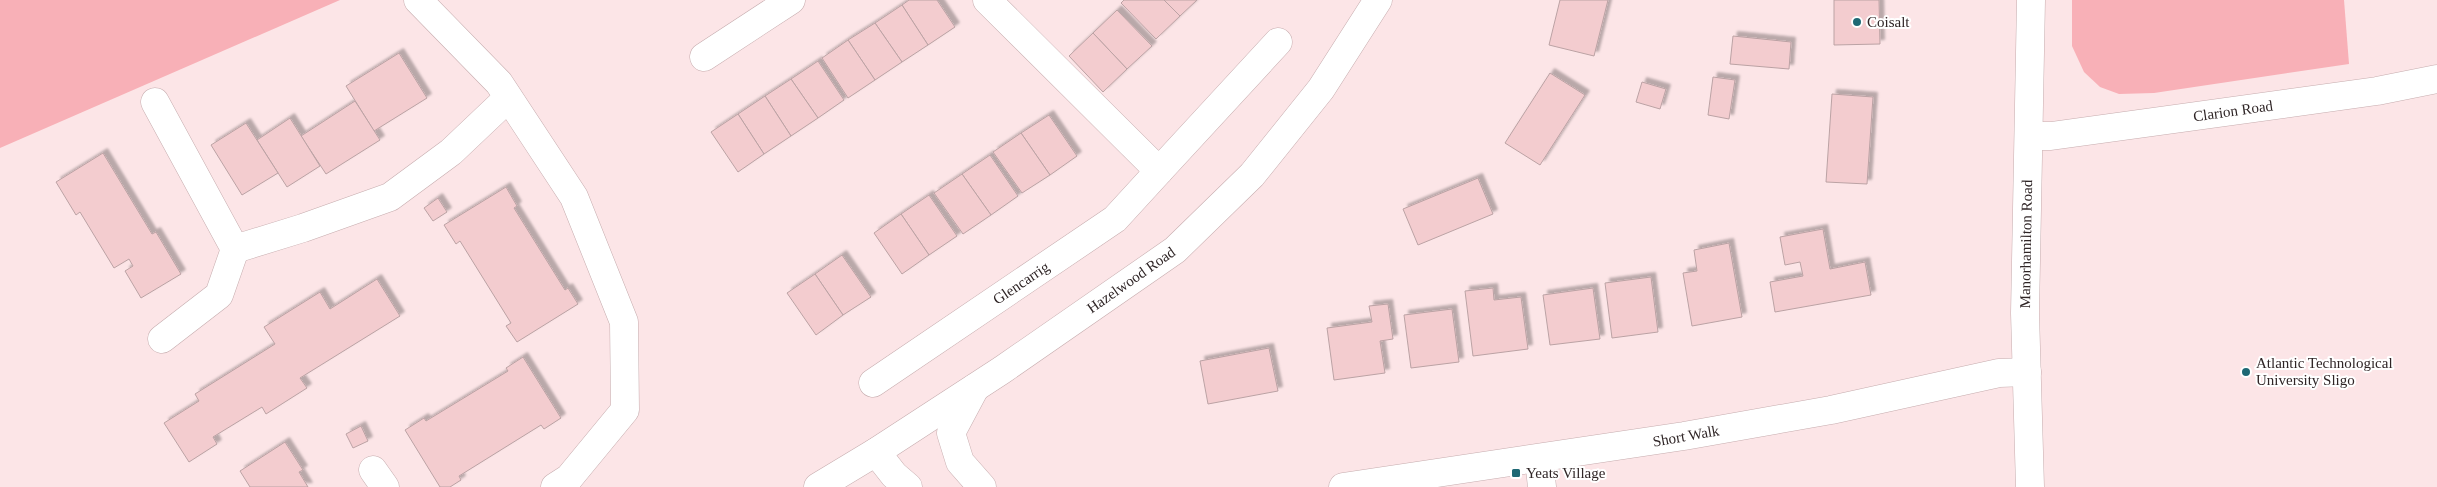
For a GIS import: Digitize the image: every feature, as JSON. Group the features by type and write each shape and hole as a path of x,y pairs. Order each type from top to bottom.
{"main road":[{"path":"418,0 499,83 574,197 624,322 625,410 569,478 554,487"},
{"path":"704,57 791,0"},
{"path":"987,0 1159,171"},
{"name":"Hazelwood Road","path":"818,487 975,388 1174,250 1252,175 1322,89 1378,0"},
{"name":"Manorhamilton Road","path":"2030,487 2025,313 2032,0"},
{"name":"Glencarrig","path":"874,383 1115,219 1278,42"},
{"name":"Clarion Road","path":"2029,136 2051,136 2377,91 2437,79"},
{"path":"235,249 303,228 390,197 451,152 508,98"},
{"path":"155,102 235,249 219,295 162,339"},
{"name":"Short Walk","path":"1343,487 1539,459 1831,410 2010,371 2027,372"},
{"path":"975,388 951,433 960,462 982,487"},
{"path":"876,452 894,475 908,487"},
{"path":"1539,459 1542,487"}],"shaded area":[{"path":"0,0 340,0 0,148"},
{"path":"2072,0 2344,0 2349,64 2154,93 2119,94 2100,87 2084,72 2072,46"}],"building":[{"path":"909,0 937,0 955,27 928,45 902,5"},
{"path":"1124,0 1164,0 1180,16 1156,39 1121,3"},
{"path":"1164,0 1197,0 1180,16"},
{"path":"1560,0 1608,0 1594,56 1549,45"},
{"name":"Coisalt","path":"1834,0 1879,0 1880,44 1834,45"},
{"path":"902,5 928,45 902,62 875,23"},
{"path":"1117,10 1152,46 1127,69 1093,33"},
{"path":"875,23 902,62 875,80 848,40"},
{"path":"1093,33 1127,69 1103,92 1069,56"},
{"path":"1733,36 1791,42 1789,69 1730,64"},
{"path":"848,40 875,80 848,98 822,58"},
{"path":"399,53 427,98 374,131 346,86"},
{"path":"818,61 844,100 818,118 791,79"},
{"path":"1550,73 1585,95 1540,165 1505,143"},
{"path":"1713,77 1735,80 1729,119 1708,115"},
{"path":"791,79 818,118 791,136 765,96"},
{"path":"1642,82 1666,89 1660,109 1636,102"},
{"path":"1832,94 1873,97 1867,184 1826,182"},
{"path":"765,96 791,136 764,154 738,114"},
{"path":"355,101 380,140 326,174 301,136"},
{"path":"738,114 764,154 738,172 711,132"},
{"path":"1049,115 1077,156 1050,175 1021,133"},
{"path":"290,118 320,166 287,187 257,140"},
{"path":"246,123 278,173 242,195 211,145"},
{"path":"1021,133 1050,175 1022,193 993,152"},
{"path":"103,153 152,234 156,232 181,274 141,298 125,271 133,266 129,259 114,268 80,212 76,215 56,182"},
{"path":"990,155 1018,196 991,215 962,174"},
{"path":"962,174 991,215 963,234 934,193"},
{"path":"1478,178 1493,214 1418,245 1403,209"},
{"path":"506,187 517,206 514,208 565,290 568,288 578,304 517,342 506,326 511,323 460,241 456,244 444,225"},
{"path":"929,195 957,236 929,255 901,214"},
{"path":"438,198 447,212 433,221 424,208"},
{"path":"901,214 929,255 902,274 874,233"},
{"path":"1823,229 1830,269 1865,262 1871,295 1775,312 1770,282 1803,276 1800,262 1785,265 1780,237"},
{"path":"1729,243 1742,317 1692,326 1683,273 1697,271 1694,250"},
{"path":"842,255 871,297 843,315 815,274"},
{"path":"815,274 843,315 816,335 787,293"},
{"path":"1651,277 1658,332 1612,338 1605,283"},
{"path":"377,279 400,316 300,378 307,388 266,414 262,407 213,437 217,444 189,462 164,423 199,401 195,394 275,344 264,327 320,292 330,309"},
{"path":"1493,288 1494,300 1521,297 1528,349 1473,356 1465,291"},
{"path":"1593,288 1600,339 1550,345 1543,295"},
{"path":"1388,304 1393,339 1380,341 1385,373 1334,380 1327,328 1372,322 1369,306"},
{"path":"1452,309 1459,362 1411,368 1404,315"},
{"path":"1269,348 1278,391 1208,404 1200,361"},
{"path":"523,357 561,418 544,429 541,425 459,476 461,480 450,487 440,487 405,430 424,418 426,421 508,371 506,368"},
{"path":"361,426 368,441 353,448 346,434"},
{"path":"285,442 303,470 299,472 308,487 250,487 240,471"}],"place":[{"name":"Coisalt","path":"1857,22"},
{"name":"Atlantic Technological University Sligo","path":"2246,372"},
{"name":"Yeats Village","path":"1516,473"}]}
